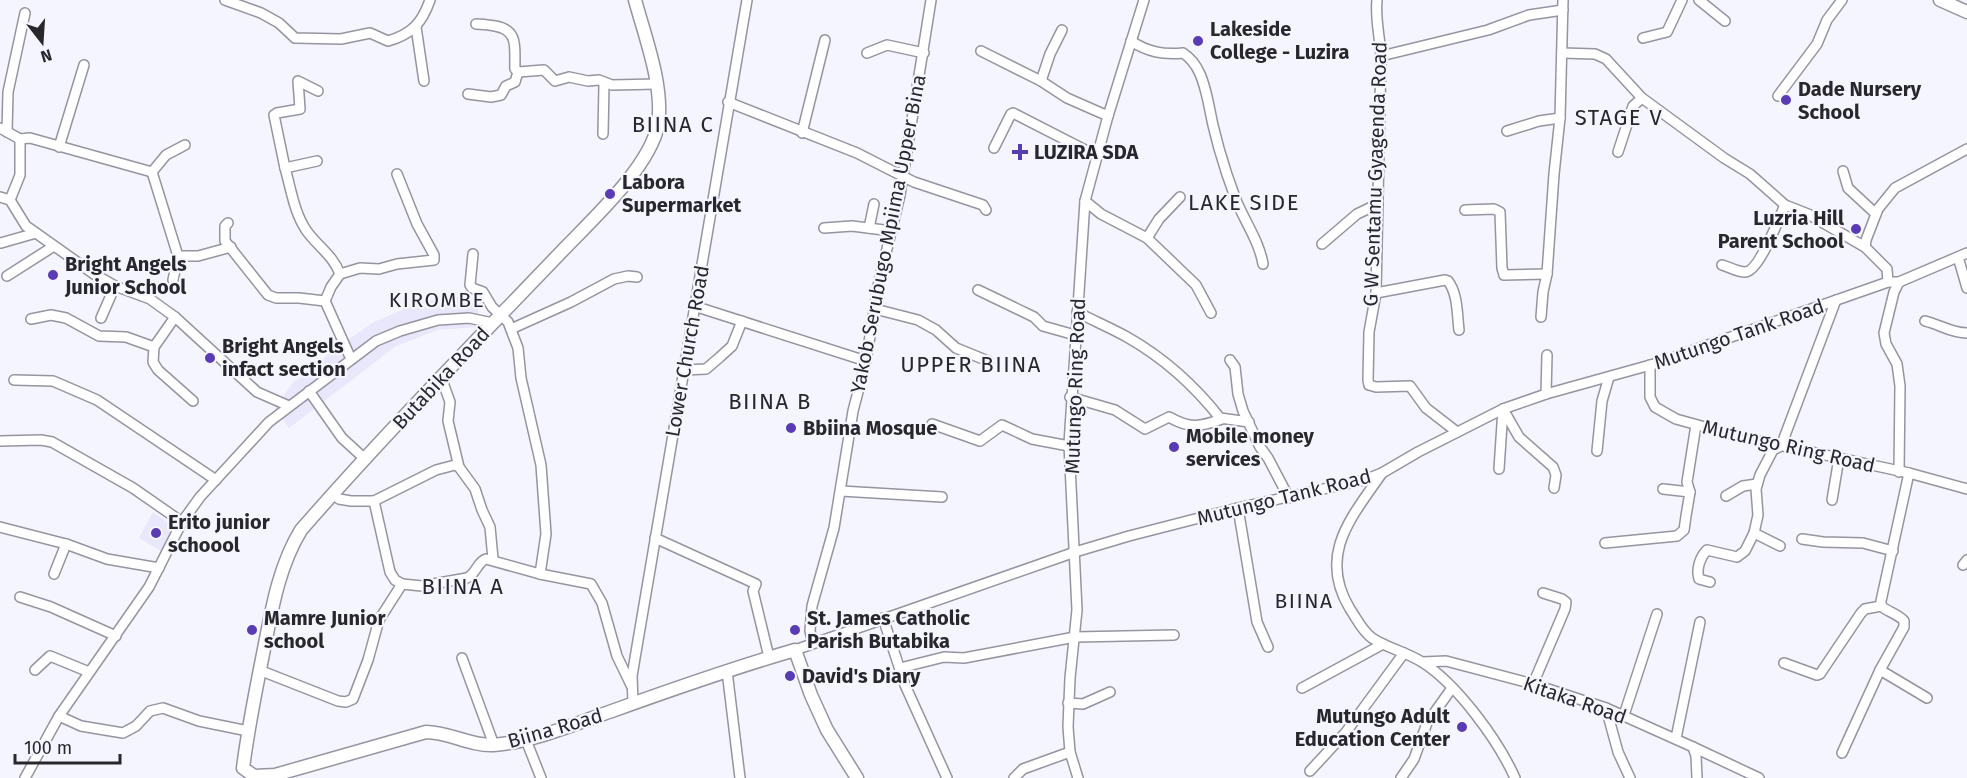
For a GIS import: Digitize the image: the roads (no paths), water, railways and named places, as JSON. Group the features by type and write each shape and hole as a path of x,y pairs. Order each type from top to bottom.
{"main road":[{"name":"Butabika Road","path":"242,773 275,594 288,554 301,530 441,377 588,225 641,162 651,144 657,126 659,104 657,84 635,0"},
{"path":"1940,0 1967,12"},
{"path":"795,650 827,730 857,778"},
{"name":"Biina Road","path":"242,773 254,776 275,775 426,732 434,732 465,742 494,745 526,740 795,650"}],"street":[{"path":"225,0 261,13 279,23 296,38 341,39 370,33 388,41 416,27"},
{"path":"424,81 416,27 430,0"},
{"name":"Lower Church Road","path":"633,703 632,676 747,0"},
{"name":"Yakob Serubugo Mpiima Upper Bina","path":"813,643 810,630 812,606 832,539 853,411 866,361 878,286 892,231 902,177 931,0"},
{"name":"Mutungo Ring Road","path":"1078,778 1070,752 1068,727 1068,703 1077,610 1069,446 1070,397 1085,201 1108,116 1144,0"},
{"name":"G W Sentamu Gyagenda Road","path":"1377,0 1376,20 1380,30 1381,56 1376,293 1369,332 1368,380 1370,385 1376,387 1410,386 1426,408 1457,432"},
{"path":"1643,38 1667,32 1682,0"},
{"path":"1699,0 1725,21"},
{"path":"1778,96 1817,44 1827,20 1842,0"},
{"path":"1381,56 1488,30 1563,5 1560,118 1547,274 1541,317"},
{"path":"25,13 8,92 4,130 20,139 30,138 152,172"},
{"path":"468,94 491,97 501,95 506,86 515,82 518,72 515,67 515,44 512,34 505,28 476,24"},
{"path":"1041,81 1050,54 1062,30"},
{"path":"802,133 825,40"},
{"path":"1131,41 1145,51 1164,54 1182,53 1195,65 1207,96 1224,167 1237,202 1257,242 1263,264"},
{"path":"867,53 887,45 924,53"},
{"path":"981,51 1041,81 1067,98 1108,116"},
{"path":"1562,53 1600,56 1612,65 1642,98 1724,158 1750,174 1785,205 1817,219 1865,248 1887,269 1888,282"},
{"path":"59,147 84,65"},
{"path":"518,72 543,70 555,81 569,77 588,81 599,80 604,84 612,85 657,84"},
{"path":"318,92 298,81 300,109 277,112 274,115 298,214 307,232 334,260 340,274"},
{"path":"603,134 604,84"},
{"path":"1618,152 1633,106 1642,98"},
{"path":"728,102 857,153 902,177 983,205 986,210"},
{"path":"994,148 1013,113 1097,156"},
{"path":"1507,131 1539,121 1560,118"},
{"path":"10,200 20,175 20,139"},
{"path":"152,172 166,155 185,145"},
{"path":"1865,248 1882,201 1894,188 1967,149"},
{"path":"285,168 317,161"},
{"path":"1843,171 1848,188 1876,214"},
{"path":"152,172 178,256 172,280"},
{"path":"351,359 325,301 340,274 360,268 379,269 397,264 434,260 434,255 417,224 397,174"},
{"path":"0,197 10,200 26,226 115,286 150,299 175,316 257,392 289,406"},
{"path":"1147,238 1159,219 1180,197"},
{"path":"1085,201 1101,214 1147,238 1196,285 1211,313"},
{"path":"869,228 874,204"},
{"path":"1322,244 1357,214 1378,204"},
{"path":"1722,265 1744,272 1750,270 1760,260 1785,205"},
{"path":"1465,210 1494,209 1500,212 1504,275 1547,274"},
{"path":"228,223 225,226 225,241 262,288 272,297 325,301"},
{"path":"824,228 869,228 892,231"},
{"path":"1,243 36,233"},
{"path":"7,276 54,246"},
{"path":"178,256 198,256 231,247"},
{"path":"473,254 470,285 483,292 496,319"},
{"path":"1963,255 1967,288"},
{"name":"Mutungo Tank Road","path":"795,650 1075,552 1238,508 1352,484 1382,473 1503,409 1546,394 1650,365 1888,282 1899,282 1963,255"},
{"path":"511,329 571,302 614,279 627,276 638,277"},
{"path":"1376,293 1448,281 1457,306 1459,330"},
{"path":"1881,606 1893,551 1904,473 1897,364 1886,344 1884,333 1894,292 1899,282"},
{"path":"101,318 115,286"},
{"path":"978,290 1034,317 1043,326 1076,335"},
{"path":"1710,582 1699,579 1697,572 1702,555 1707,550 1737,557 1745,551 1754,533 1758,515 1757,484 1773,450 1781,446 1836,300"},
{"path":"694,306 866,361"},
{"path":"875,309 918,320 936,330 956,348 988,361"},
{"path":"1077,312 1155,355 1183,376 1212,411 1222,419"},
{"path":"31,319 51,315 66,318 99,336 126,337 154,347"},
{"path":"175,316 152,352 156,366 193,401"},
{"path":"25,778 59,716 116,636 159,568 182,522 216,480 269,422 376,341 438,320 469,318 508,322 518,348 521,378 541,465 546,534 540,574"},
{"path":"684,370 706,369 732,346 742,321"},
{"path":"1925,321 1940,325 1955,333 1967,333"},
{"path":"1546,355 1546,394"},
{"path":"1230,360 1235,367 1238,394 1249,422 1260,447 1289,498"},
{"name":"Mutungo Ring Road","path":"1650,365 1650,397 1655,407 1662,412 1696,425 1967,489"},
{"path":"441,377 450,402 448,421 459,467 475,489 490,527 493,559"},
{"path":"1597,451 1602,402 1609,377"},
{"path":"14,380 53,381 88,396 216,480"},
{"path":"309,391 342,438 365,459"},
{"path":"1070,397 1115,410 1145,429 1169,417 1184,426 1208,424 1222,419 1249,422"},
{"path":"1499,469 1503,409"},
{"path":"1503,409 1519,437 1553,467 1556,475 1554,488"},
{"path":"932,424 980,441 1002,425 1032,439 1069,446"},
{"path":"1605,543 1677,536 1684,530 1689,492 1687,482 1696,425"},
{"path":"0,441 52,442 133,488 182,522"},
{"path":"1833,500 1839,458"},
{"path":"333,494 339,499 374,501 436,470 455,465 459,467"},
{"path":"1382,473 1361,501 1342,535 1337,568 1338,581 1348,605 1370,636 1423,662 1452,688 1479,719 1499,747 1515,778"},
{"path":"1726,496 1743,486 1757,484"},
{"path":"1663,489 1689,492"},
{"path":"841,491 942,497"},
{"path":"374,501 390,572 395,580 402,584 422,586 467,578 473,575 481,560 493,559 540,574 591,584 603,603 617,656 632,689"},
{"path":"1238,508 1257,621 1268,647"},
{"path":"0,527 66,544 107,559 159,568"},
{"path":"1754,533 1780,546"},
{"path":"655,538 756,584 753,591 769,657"},
{"path":"1802,539 1863,543 1893,551"},
{"path":"54,574 66,544"},
{"path":"260,670 338,701 346,702 353,699 368,660 379,620 402,584"},
{"path":"1533,684 1566,602 1543,593"},
{"path":"20,597 51,607 116,636"},
{"path":"1784,663 1817,675 1820,674 1865,609 1881,606 1904,621 1904,627 1880,670 1842,753"},
{"path":"1624,716 1657,614"},
{"path":"883,618 914,705 947,778"},
{"path":"1676,738 1700,622"},
{"path":"900,668 944,657 964,658 1075,637 1174,635"},
{"path":"1302,688 1383,644"},
{"path":"1310,771 1346,732 1359,711 1375,695 1404,653"},
{"path":"35,670 50,656 89,672"},
{"path":"462,658 494,745"},
{"name":"Kitaka Road","path":"1423,662 1446,661 1533,684 1606,708 1676,738 1759,778"},
{"path":"1880,670 1927,698"},
{"path":"727,671 740,778"},
{"path":"1401,778 1414,759 1428,723 1452,688"},
{"path":"1068,703 1083,704 1110,692"},
{"path":"59,716 81,726 123,732 136,726 150,711 163,708 199,721 248,731"},
{"path":"1606,708 1618,752 1630,778"},
{"path":"526,740 541,778"},
{"path":"1693,747 1697,778"},
{"path":"1014,778 1023,770 1070,752"}],"place":[{"name":"Lakeside College - Luzira","path":"1198,41"},
{"name":"Dade Nursery School","path":"1786,100"},
{"name":"LUZIRA SDA","path":"1020,152"},
{"name":"Labora Supermarket","path":"610,194"},
{"name":"Luzria Hill Parent School","path":"1856,229"},
{"name":"Bright Angels Junior School","path":"53,275"},
{"name":"Bright Angels infact section","path":"210,358"},
{"name":"Bbiina Mosque","path":"791,428"},
{"name":"Mobile money services","path":"1174,447"},
{"name":"Erito junior schoool","path":"156,533"},
{"name":"Mamre Junior school","path":"252,630"},
{"name":"St. James Catholic Parish Butabika","path":"795,630"},
{"name":"David's Diary","path":"790,676"},
{"name":"Mutungo Adult Education Center","path":"1462,727"}],"district":[{"name":"STAGE V","path":"1619,117"},
{"name":"BIINA C","path":"673,124"},
{"name":"LAKE SIDE","path":"1244,202"},
{"name":"KIROMBE","path":"437,300"},
{"name":"UPPER BIINA","path":"971,364"},
{"name":"BIINA B","path":"770,401"},
{"name":"BIINA A","path":"463,586"},
{"name":"BIINA","path":"1304,601"}]}
